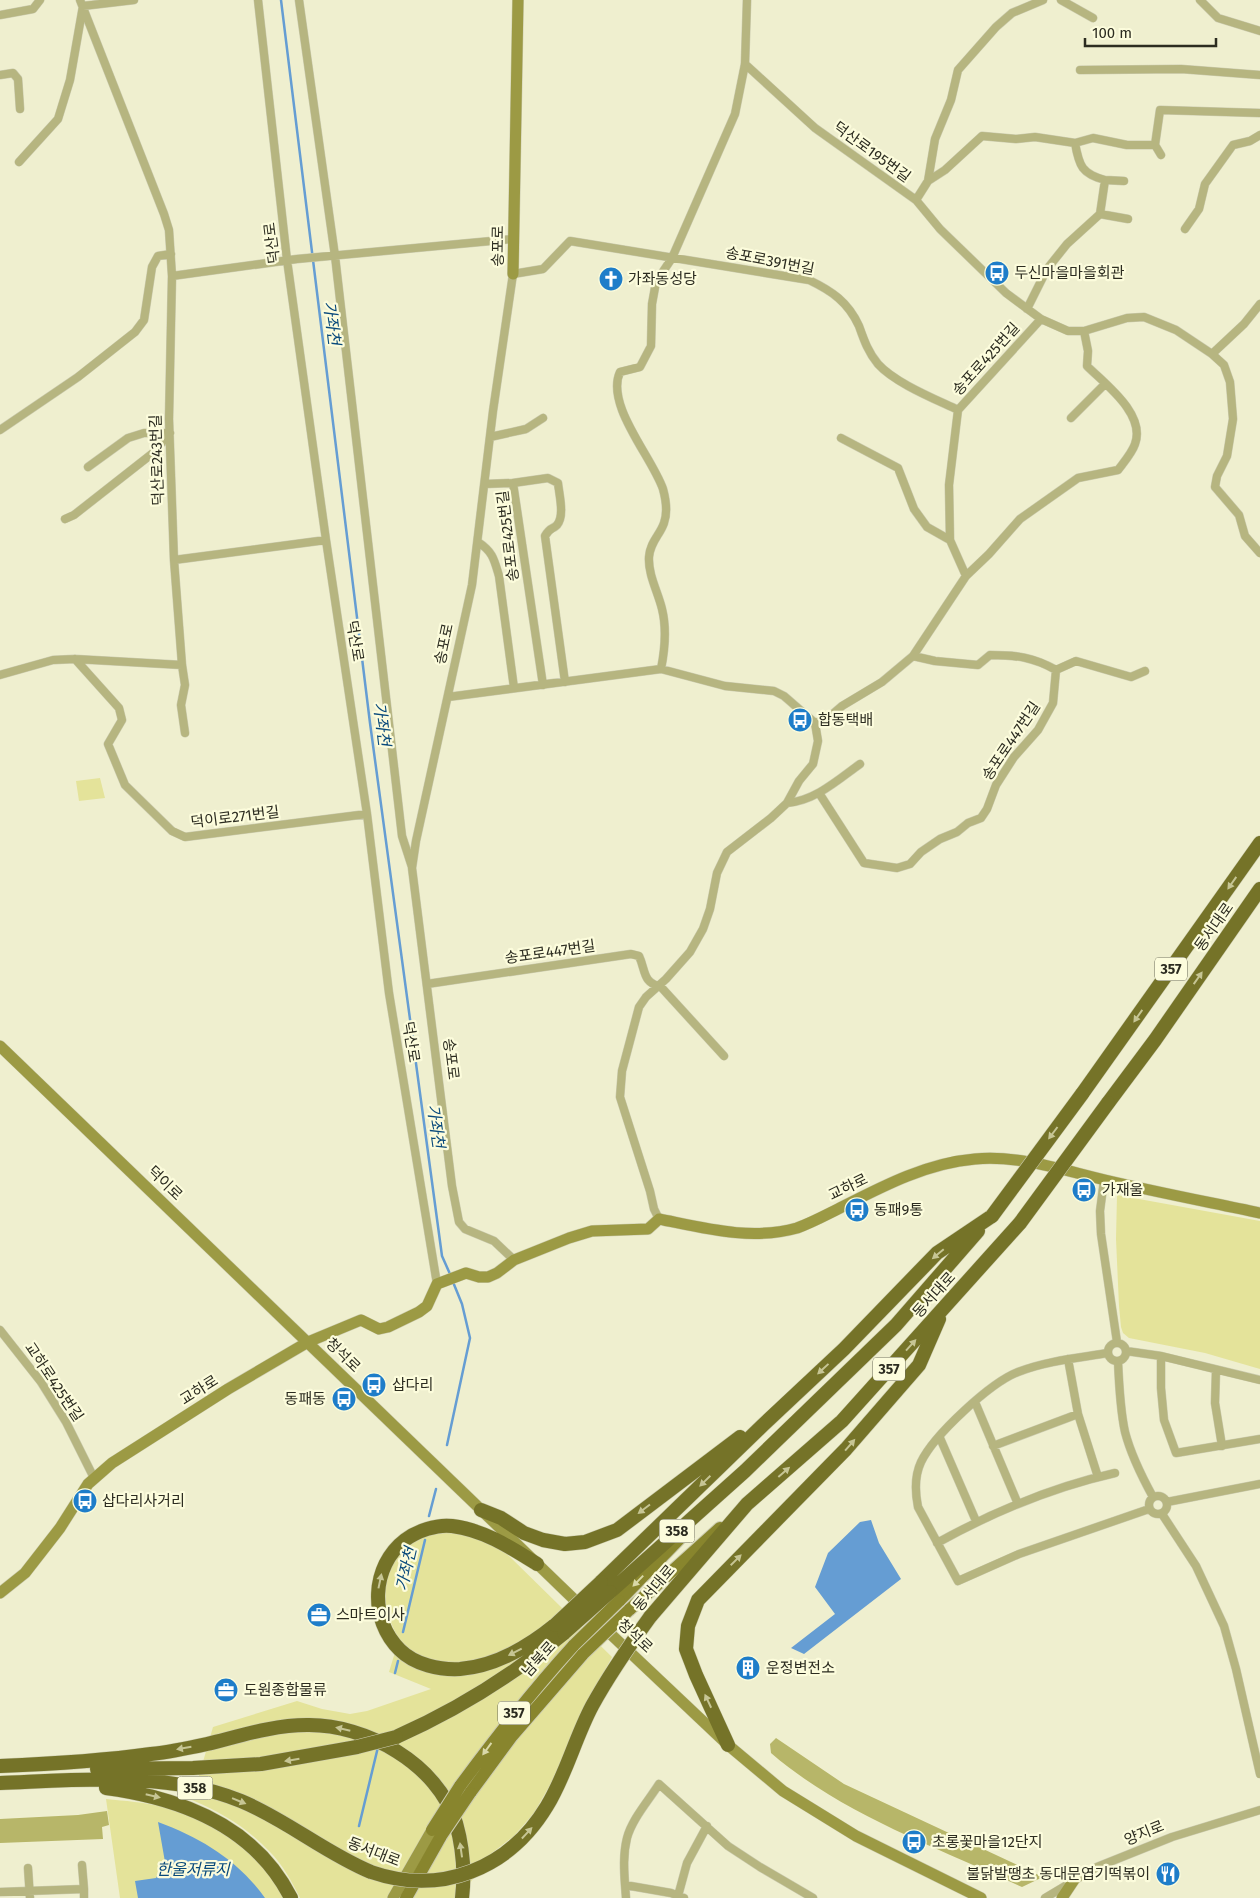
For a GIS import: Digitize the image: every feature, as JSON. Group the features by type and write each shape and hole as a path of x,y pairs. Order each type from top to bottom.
{"highway":[{"name":"동서대로","path":"0,1768 228,1767 293,1760 357,1747 396,1737 429,1722 457,1707 534,1658 560,1629 615,1596 896,1325 992,1216 1082,1094 1260,843"},
{"name":"동서대로","path":"0,1783 130,1780 162,1782 209,1791 260,1810 342,1858 371,1872 386,1877 412,1881 443,1880 473,1871 503,1854 520,1840 536,1822 548,1804 592,1706 624,1653 650,1617 747,1504 842,1421 1020,1223 1155,1040 1260,889"},
{"path":"615,1596 794,1396 844,1349 937,1253 992,1216"},
{"path":"728,1746 686,1649 688,1626 698,1600 846,1449 919,1365 944,1308"},
{"path":"481,1510 501,1518 524,1532 543,1540 565,1544 584,1542 617,1530 794,1396"},
{"path":"537,1564 499,1540 472,1530 449,1526 430,1528 412,1535 397,1546 387,1560 380,1577 377,1596 380,1613 388,1634 401,1652 413,1660 427,1665 450,1668 475,1667 494,1661 560,1629"},
{"path":"0,1768 103,1761 153,1754 278,1727 308,1725 338,1728 364,1734 389,1746 412,1762 445,1798 456,1822 462,1846 464,1878 462,1898"},
{"path":"18,1783 97,1787 130,1791 158,1797 194,1810 226,1825 252,1846 272,1869 291,1898"}],"main road":[{"name":"남북로","path":"406,1898 436,1833 465,1790 512,1736 578,1649 615,1596 747,1504"}],"street":[{"path":"0,15 33,9 40,0"},
{"path":"18,162 58,119 70,80 82,3 134,0"},
{"name":"덕산로","path":"258,0 287,260 367,814 389,993 437,1284"},
{"name":"덕산로","path":"300,0 402,836 412,868"},
{"name":"송포로","path":"514,1260 494,1241 465,1229 459,1222 452,1186 412,868 416,841 472,585 490,436 513,274 518,0"},
{"path":"661,669 666,644 662,609 651,578 649,557 653,540 664,524 667,506 656,472 622,413 616,381 620,372 640,367 651,346 652,304 656,282 672,258 734,114 745,64 747,0"},
{"path":"916,200 928,181 935,139 951,100 958,70 996,27 1012,13 1043,0"},
{"path":"1061,0 1092,18"},
{"path":"1200,0 1218,18 1260,31"},
{"name":"덕산로243번길","path":"82,3 169,230 172,276 170,433 174,560 185,684 181,705 186,733"},
{"name":"덕산로195번길","path":"745,64 815,128 916,200 940,229 1006,294 1041,319 1068,331 1084,331 1127,318 1144,317 1176,330 1212,354 1224,365 1230,382 1233,419 1227,456 1217,476 1215,486 1239,515 1245,536 1260,553"},
{"path":"1080,70 1181,69 1260,75"},
{"path":"0,74 13,73 18,78 20,109"},
{"path":"1161,155 1155,145 1160,110 1260,113"},
{"path":"1185,228 1199,209 1205,184 1233,145 1250,141 1260,135"},
{"path":"928,181 945,170 982,136 1016,139 1035,137 1076,143 1093,138 1127,145 1155,145"},
{"path":"1076,143 1082,169 1092,177 1124,181"},
{"path":"1027,309 1047,269 1067,244 1100,214 1105,180"},
{"path":"1100,214 1128,219"},
{"path":"172,276 287,260 514,239"},
{"name":"송포로391번길","path":"513,274 543,269 570,241 809,280 831,291 844,303 858,324 866,348 879,365 901,381 958,410"},
{"path":"0,430 78,377 135,332 144,320 152,267 158,256 171,254"},
{"path":"1212,354 1244,324 1260,305"},
{"name":"송포로425번길","path":"966,576 950,540 949,485 958,410 1041,319"},
{"path":"815,723 827,719 842,706 882,682 913,656 966,576 989,554 1020,519 1078,478 1118,470 1135,444 1137,427 1128,407 1087,366 1088,350 1084,331"},
{"path":"1071,418 1105,384"},
{"path":"490,436 526,429 543,418"},
{"path":"88,467 128,438 144,433 170,433"},
{"path":"65,520 153,453 170,433"},
{"path":"841,438 898,468 914,509 927,527 950,540"},
{"name":"송포로425번길","path":"543,685 512,484 548,478 558,484 560,516 556,525 549,529 545,536 565,682"},
{"path":"485,484 512,484"},
{"path":"174,560 326,540"},
{"path":"478,542 488,549 494,558 499,576 514,688"},
{"path":"913,656 935,661 978,665 990,655 1018,655 1041,661 1056,670 1076,661 1131,677 1145,671"},
{"path":"0,675 54,660 75,659 182,665"},
{"name":"덕이로271번길","path":"75,659 120,708 122,720 108,744 125,785 172,831 185,837 367,814"},
{"path":"437,1284 466,1272 479,1277 488,1277 514,1260 592,1231 648,1229 659,1220 620,1097 622,1071 639,1007 646,997 690,952 703,929 710,909 717,873 727,852 787,803 798,781 813,764 818,741 815,723 784,696 774,691 725,686 661,669 448,697"},
{"name":"송포로447번길","path":"819,793 864,863 897,868 910,864 922,852 940,839 957,832 968,823 981,818 996,785 1014,757 1038,730 1053,703 1056,670"},
{"path":"787,803 819,793 860,764"},
{"name":"송포로447번길","path":"427,984 630,954 639,956 645,976 652,984 661,987 724,1056"},
{"name":"덕이로","path":"0,1046 308,1342"},
{"name":"교하로","path":"659,1220 751,1234 796,1228 901,1178 927,1168 975,1158 1024,1160 1104,1180 1260,1213"},
{"path":"1104,1180 1100,1211 1101,1234 1117,1342"},
{"name":"교하로","path":"0,1593 25,1573 60,1528 88,1484 112,1463 228,1389 308,1342 361,1320 379,1329 388,1327 419,1312 427,1306 437,1284"},
{"name":"교하로425번길","path":"0,1330 40,1382 66,1422 94,1478"},
{"name":"청석로","path":"308,1342 728,1746 783,1791 856,1836 980,1898"},
{"path":"1117,1342 1122,1344 1126,1351 1124,1358 1118,1361 1110,1358 1108,1353 1109,1347 1117,1342"},
{"path":"1126,1351 1161,1356 1260,1380"},
{"path":"1108,1353 1068,1359 1017,1372 999,1382 974,1402 929,1450 920,1464 916,1479 918,1507 958,1581 1019,1554 1149,1509"},
{"path":"1161,1356 1160,1388 1164,1420 1176,1453 1260,1439"},
{"path":"1068,1359 1078,1414 1098,1477"},
{"path":"1118,1361 1121,1408 1126,1434 1137,1467 1153,1498"},
{"path":"1216,1370 1215,1403 1222,1446"},
{"path":"974,1402 1018,1504"},
{"path":"993,1446 1078,1414"},
{"path":"940,1438 976,1521"},
{"path":"937,1543 976,1521 1018,1504 1115,1473"},
{"path":"1167,1502 1260,1484"},
{"path":"1161,1496 1167,1502 1167,1508 1162,1514 1154,1514 1149,1509 1149,1503 1153,1498 1161,1496"},
{"path":"1162,1514 1196,1566 1224,1626 1260,1774"},
{"path":"626,1898 624,1856 627,1837 633,1824 659,1784 728,1846 799,1895 813,1898"},
{"name":"양지로","path":"1045,1898 1097,1867 1172,1836 1260,1810"},
{"path":"625,1886 681,1897 687,1863 706,1826"},
{"name":"남북로","path":"393,1898 436,1833"},
{"path":"0,1892 30,1895 84,1894 82,1865"},
{"path":"28,1868 30,1895"},
{"path":"1062,1898 1074,1880"},
{"path":"955,1886 963,1898"}],"shaded area":[{"path":"100,778 105,798 79,801 76,781"},
{"path":"1117,1195 1260,1221 1260,1369 1205,1353 1129,1338 1123,1333 1119,1306 1116,1239"},
{"path":"448,1531 486,1538 507,1554 612,1657 585,1708 550,1785 534,1813 514,1836 492,1853 459,1898 300,1898 283,1868 262,1844 234,1822 192,1800 213,1727 297,1701 322,1709 350,1714 367,1711 431,1689 389,1672 399,1639 388,1613 385,1599 386,1585 388,1572 402,1549 422,1536"},
{"path":"776,1738 844,1784 1043,1877 1022,1887 860,1812 799,1775 771,1753 770,1744"},
{"path":"106,1799 163,1807 199,1820 233,1840 248,1853 274,1882 284,1898 120,1898"},
{"path":"107,1811 109,1825 102,1827 103,1839 0,1843 0,1819 78,1815"}],"water":[{"path":"871,1520 879,1543 901,1579 804,1654 791,1648 835,1614 815,1587 828,1553 860,1522"},
{"name":"한울저류지","path":"158,1822 204,1843 231,1861 265,1898 138,1898 135,1881 156,1878 165,1862"}],"waterway":[{"name":"가좌천","path":"281,0 370,723 442,1256 450,1274"},
{"name":"가좌천","path":"447,1445 470,1338 462,1304 453,1282"},
{"name":"가좌천","path":"429,1516 436,1489"},
{"name":"가좌천","path":"403,1632 425,1540"},
{"name":"가좌천","path":"395,1673 398,1661"},
{"name":"가좌천","path":"359,1826 378,1747"}],"place":[{"name":"두신마을마을회관","path":"997,273"},
{"name":"가좌동성당","path":"611,279"},
{"name":"합동택배","path":"800,720"},
{"name":"가재울","path":"1084,1190"},
{"name":"동패9통","path":"857,1210"},
{"name":"삽다리","path":"374,1385"},
{"name":"동패동","path":"344,1399"},
{"name":"삽다리사거리","path":"85,1501"},
{"name":"스마트이사","path":"319,1615"},
{"name":"운정변전소","path":"748,1668"},
{"name":"도원종합물류","path":"226,1690"},
{"name":"초롱꽃마을12단지","path":"914,1842"},
{"name":"불닭발땡초 동대문엽기떡볶이","path":"1168,1874"}]}
